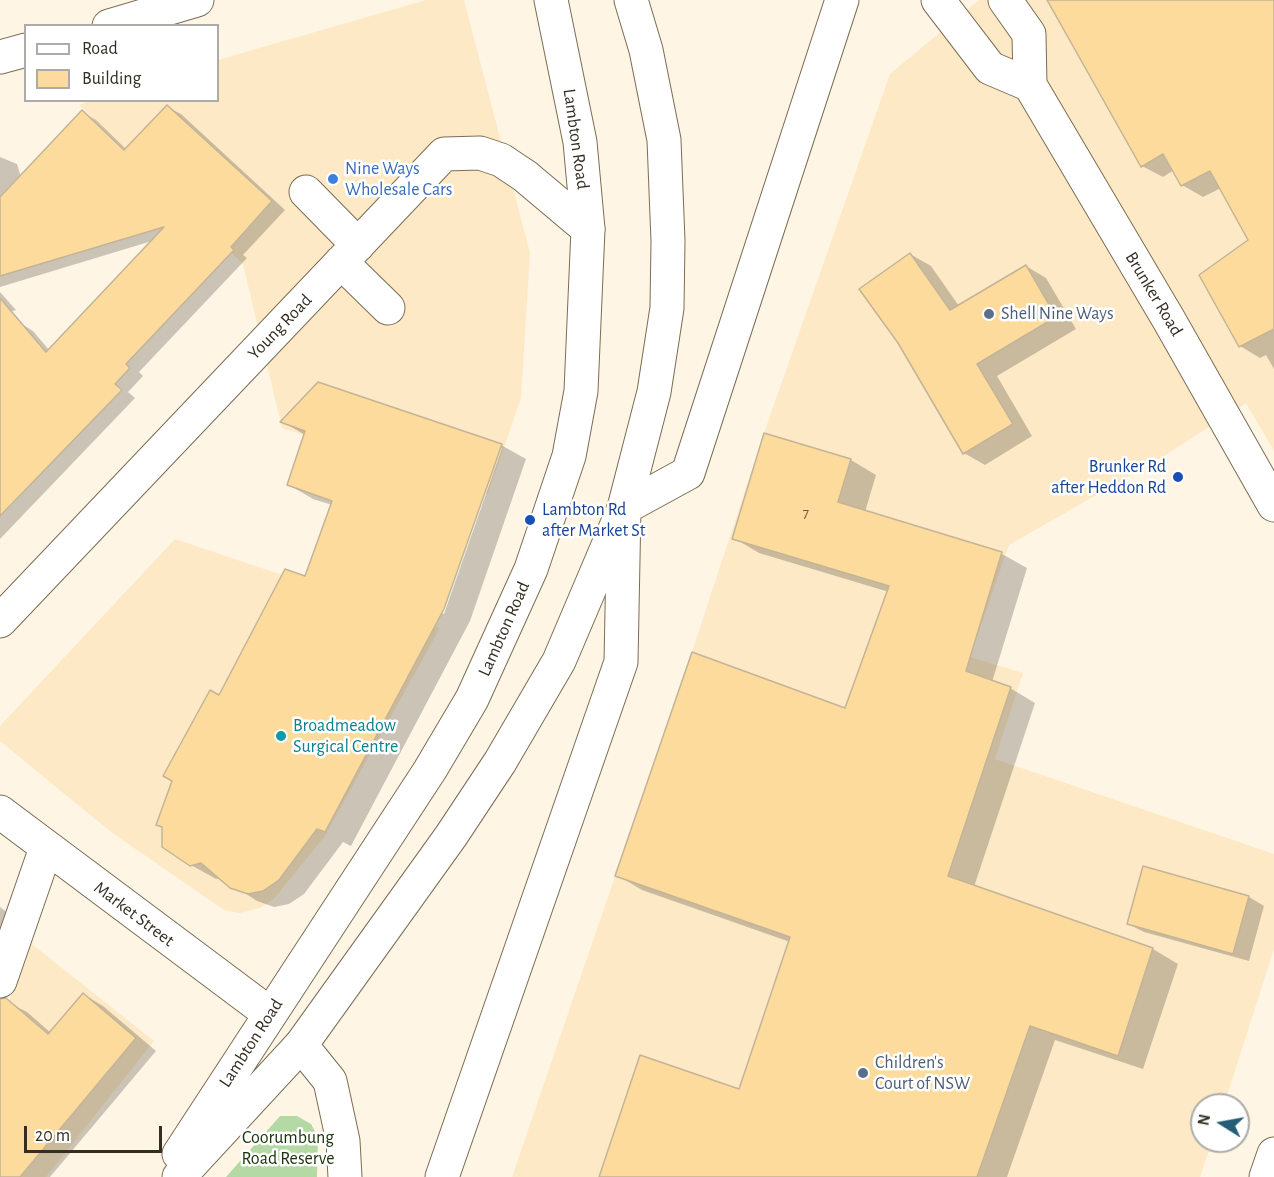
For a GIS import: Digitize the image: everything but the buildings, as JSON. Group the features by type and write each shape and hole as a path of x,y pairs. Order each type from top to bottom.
{"main road":[{"path":"116,24 197,0"},
{"name":"Lambton Road","path":"164,1177 436,760 477,689 531,568 569,456 581,391 588,229 580,142 551,0"},
{"name":"Lambton Road","path":"179,1177 301,1045 451,837 500,762 559,661 624,508 654,392 667,308 668,252 664,140 646,50 631,0"},
{"path":"624,508 688,473 842,0"},
{"path":"938,0 990,68 1030,85"},
{"name":"Brunker Road","path":"1005,0 1029,34 1030,85 1169,320 1274,506"},
{"path":"0,57 24,51"},
{"name":"Young Road","path":"0,621 444,154 480,153 501,160 525,176 588,229"},
{"path":"306,192 388,308"},
{"name":"Lambton Road","path":"442,1177 621,662 624,508"},
{"name":"Market Street","path":"0,812 45,848 270,1014"},
{"path":"0,981 45,848"},
{"path":"301,1045 330,1081 343,1141 345,1177"},
{"path":"1266,1177 1274,1154"}],"shaded area":[{"name":"Nine Ways Wholesale Cars","path":"426,0 464,0 530,253 521,398 488,494 282,428 243,264 79,105 87,102 219,102 219,60"},
{"path":"979,0 1274,0 1274,451 1246,403 1164,456 1009,545 970,657 1023,673 995,759 1274,854 1274,949 1228,1093 1190,1093 1190,1153 1208,1153 1200,1177 512,1177 692,652 764,433 890,74"},
{"path":"175,539 440,628 325,836 273,900 260,908 240,913 224,910 111,832 0,741 0,726"},
{"path":"28,941 154,1041 46,1177 0,1177 0,1030"}],"green space":[{"name":"Coorumbung Road Reserve","path":"280,1116 297,1116 311,1124 318,1137 317,1177 226,1177"}],"place":[{"name":"Nine Ways Wholesale Cars","path":"333,179"},
{"name":"Shell Nine Ways","path":"989,314"},
{"name":"Brunker Rd after Heddon Rd","path":"1178,477"},
{"name":"Lambton Rd after Market St","path":"530,520"},
{"name":"Broadmeadow Surgical Centre","path":"281,736"},
{"name":"Children's Court of NSW","path":"863,1073"}]}
